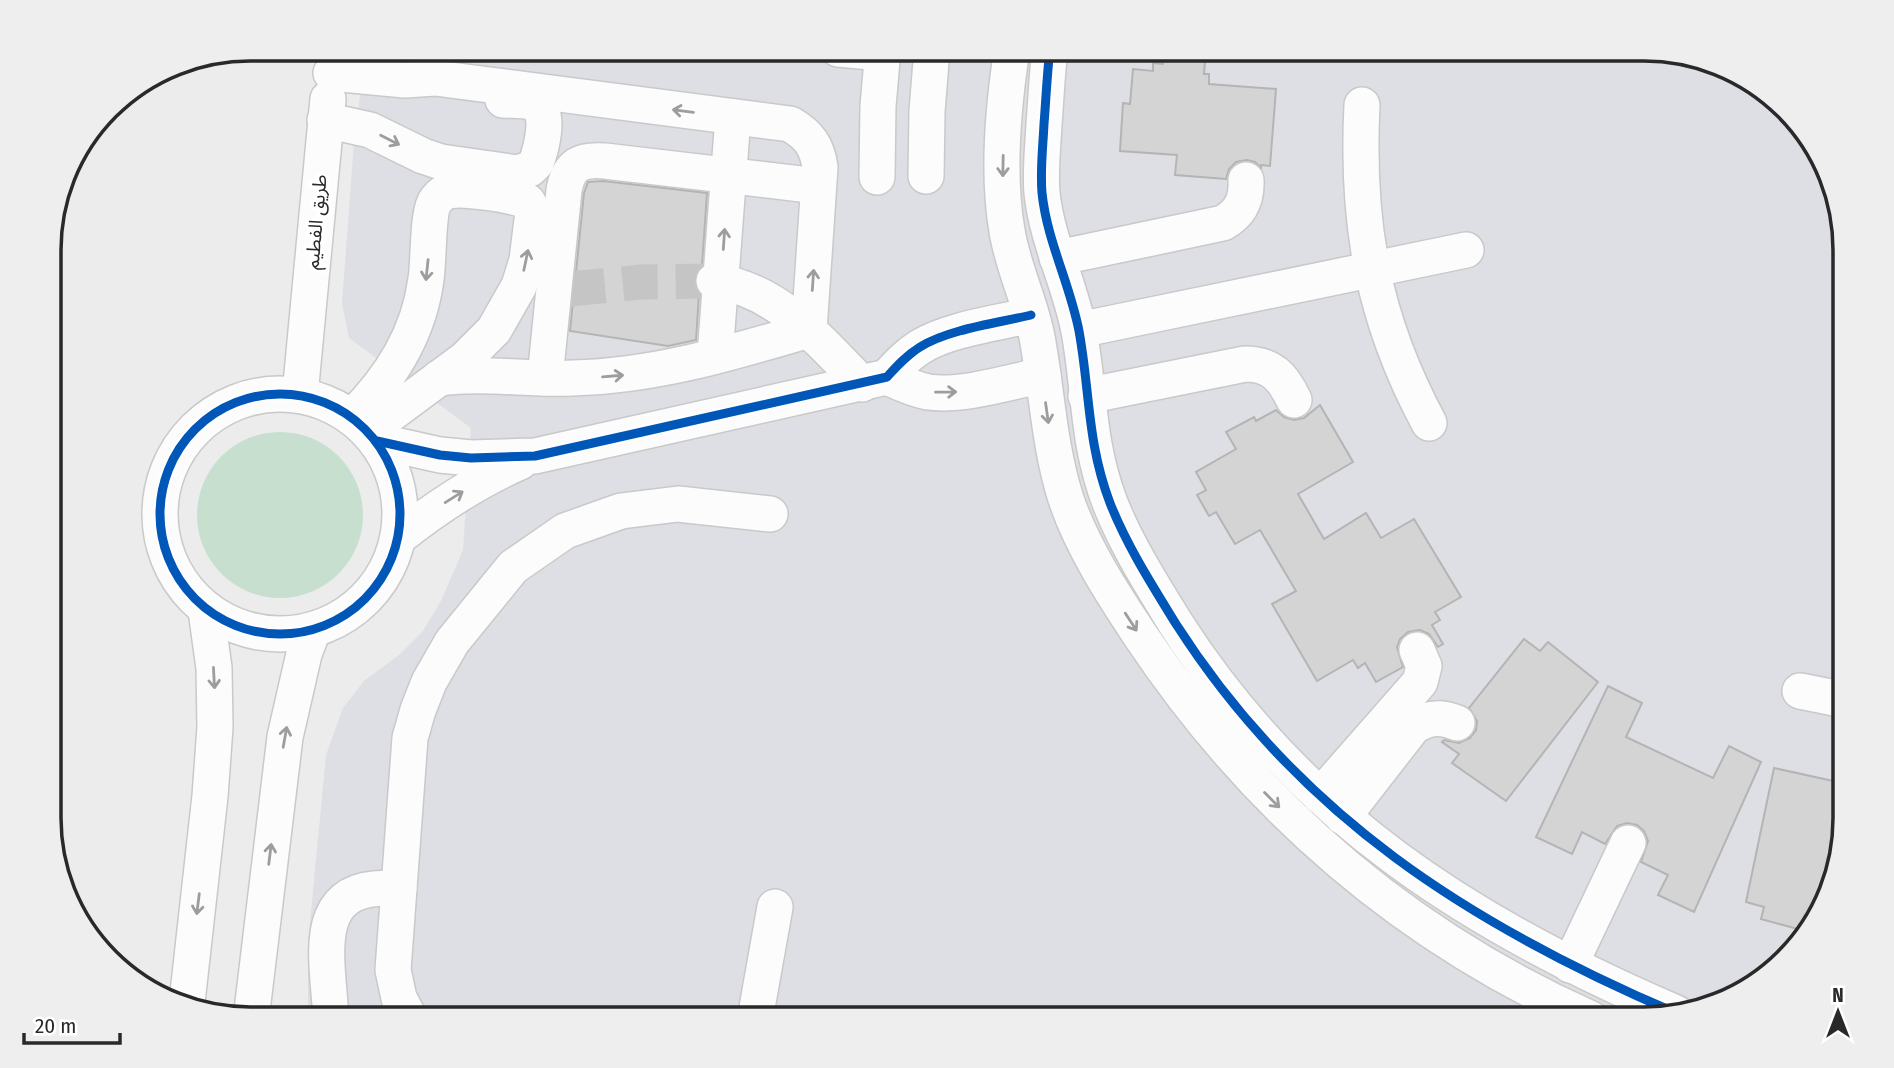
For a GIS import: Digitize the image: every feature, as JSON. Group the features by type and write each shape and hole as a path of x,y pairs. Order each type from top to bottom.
{"street":[{"path":"1011,61 1003,191 1015,269 1031,315 1054,454 1067,500 1083,540 1126,614 1184,700 1269,798 1304,831 1377,894 1443,940 1490,969 1562,1006"},
{"path":"1049,61 1042,192 1057,258 1079,330 1091,433 1099,468 1126,537 1153,587 1194,651 1250,723 1331,806 1417,875 1463,906 1570,965 1660,1006"},
{"name":"طريق الفطيم","path":"300,395 332,62"},
{"path":"326,120 370,130 423,156 517,173 530,169 536,163 544,116 536,104 431,92 405,80 336,62"},
{"path":"877,177 877,106 881,62"},
{"path":"926,176 931,62"},
{"path":"405,80 435,78 790,124 803,131 818,154 814,285 809,330"},
{"path":"1362,105 1360,188 1371,270 1396,354 1429,424"},
{"path":"1006,110 1045,114"},
{"path":"715,356 718,281 733,117"},
{"path":"545,378 562,292 564,190 566,178 574,167 589,160 606,161 818,186"},
{"path":"1057,258 1223,223 1238,212 1244,202 1246,180"},
{"path":"366,430 478,348 508,310 527,260 533,218 532,207 523,199 460,191 444,193 433,204 427,277 417,321 391,373 373,396 366,430 393,471 401,504 399,537 388,568 369,596 344,617 313,630 285,635 257,633 230,625 206,610 175,576 160,534 161,488 180,446 212,413 255,396 300,395 327,403 366,430 440,455 471,458 536,456 874,380 921,346 944,337 1031,315"},
{"path":"1079,330 1466,250"},
{"path":"718,281 755,292 794,317 874,380 930,392 953,393 1043,375"},
{"path":"494,330 529,306 562,292"},
{"path":"439,378 474,375 573,379 654,371 809,330"},
{"path":"1086,396 1245,364 1257,364 1280,376 1294,400"},
{"path":"399,537 477,483 536,456"},
{"path":"404,1007 393,970 410,738 429,682 452,642 513,567 565,531 621,511 678,504 770,514"},
{"path":"188,995 215,727 214,668 206,610"},
{"path":"252,1007 285,737 304,654 313,630"},
{"path":"1331,806 1420,682 1424,666 1417,650"},
{"path":"1800,691 1832,698"},
{"path":"1331,806 1413,727 1421,722 1440,718 1457,723"},
{"path":"1224,748 1250,723"},
{"path":"1570,965 1628,842"},
{"path":"330,1007 326,948 330,921 337,909 349,895 371,888 399,889"},
{"path":"757,1007 775,906"}],"shaded area":[{"path":"1644,61 1693,68 1738,87 1759,100 1801,145 1823,190 1832,238 1832,830 1823,878 1813,901 1794,933 1759,968 1716,992 1693,1000 1656,1006 308,1007 308,943 326,755 343,708 364,681 399,655 423,631 441,601 463,550 471,428 349,338 342,303 354,142 364,62"}],"green space":[{"path":"280,432 312,438 339,456 357,483 363,515 357,547 339,574 312,592 280,598 248,592 221,574 203,547 197,515 203,483 221,456 248,438"}],"building":[{"path":"1163,61 1205,61 1204,74 1209,74 1209,84 1276,89 1270,166 1261,165 1261,168 1255,162 1247,160 1236,162 1229,169 1226,179 1175,175 1177,155 1120,151 1123,103 1130,104 1133,69 1153,71 1153,63 1163,64"},
{"path":"603,181 707,193 702,266 694,277 699,294 696,340 668,346 570,331 584,193 588,182"},
{"path":"1320,405 1353,462 1298,494 1324,539 1366,513 1381,538 1414,519 1461,597 1435,612 1440,620 1432,625 1443,644 1438,647 1429,634 1420,630 1408,632 1400,639 1397,647 1403,667 1376,682 1365,663 1358,668 1353,660 1317,681 1272,604 1296,591 1260,530 1235,544 1216,512 1209,516 1197,495 1206,490 1196,472 1236,449 1226,432 1254,417 1256,421 1276,410 1284,417 1294,420 1304,418"},
{"path":"1524,639 1540,651 1548,642 1598,682 1506,801 1452,763 1459,754 1442,742 1444,740 1459,743 1470,738 1476,730 1477,721 1469,708"},
{"path":"1608,686 1642,703 1626,737 1713,778 1729,746 1761,762 1694,912 1658,895 1668,875 1641,862 1648,841 1644,831 1637,825 1627,823 1617,826 1605,844 1582,832 1572,854 1536,837"},
{"path":"1774,768 1832,781 1829,855 1813,901 1797,929 1761,919 1764,907 1746,902"}],"tunnel":[{"path":"570,289 641,282 714,281"}],"cycle path":[{"path":"1049,61 1042,193 1049,228 1079,331 1097,459 1110,503 1124,535 1176,624 1224,692 1277,753 1334,808 1395,858 1460,902 1528,942 1660,1006"},
{"path":"377,441 440,455 471,458 535,456 887,377 911,354 932,341 959,331 1031,315"},
{"path":"268,394 292,394 337,408 365,429 380,447 391,468 398,491 400,514 398,537 391,560 380,581 365,599 337,620 315,629 292,634 268,634 223,620 204,607 187,590 174,571 165,549 160,526 160,502 174,457 187,438 204,421 223,408 245,399 268,394"}]}
